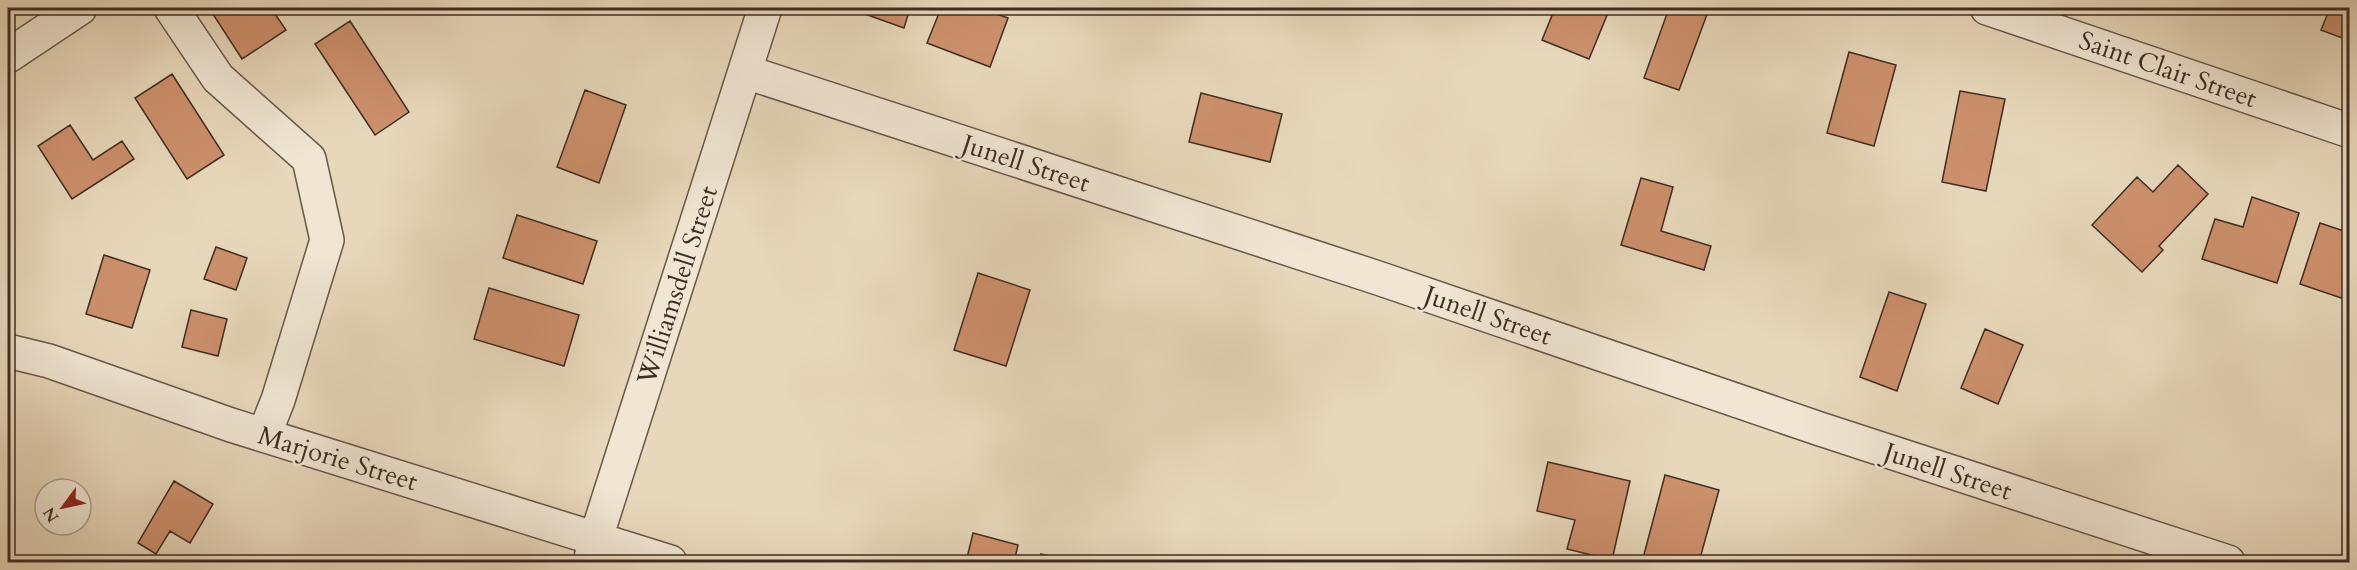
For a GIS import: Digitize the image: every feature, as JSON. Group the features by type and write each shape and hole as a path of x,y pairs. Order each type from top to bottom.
{"street":[{"path":"8,56 80,8"},
{"path":"171,8 218,78 309,159 327,240 278,400 264,435"},
{"name":"Williamsdell Street","path":"593,550 765,8"},
{"name":"Saint Clair Street","path":"1987,8 2349,131"},
{"name":"Junell Street","path":"746,72 1378,278 1820,429 2228,562"},
{"name":"Marjorie Street","path":"8,351 49,362 264,435 593,550 670,562"}],"building":[{"path":"209,8 271,8 286,30 242,59"},
{"path":"868,8 910,8 904,28 865,14"},
{"path":"941,8 980,8 1008,18 990,67 927,43"},
{"path":"1555,8 1610,8 1589,59 1542,40"},
{"path":"1669,8 1709,9 1679,90 1644,78"},
{"path":"2330,8 2350,8 2350,41 2321,30"},
{"path":"350,21 409,112 375,135 315,44"},
{"path":"1849,52 1896,65 1874,146 1827,133"},
{"path":"172,74 224,155 187,179 135,98"},
{"path":"585,90 626,105 599,183 557,167"},
{"path":"1960,91 2005,99 1986,191 1942,182"},
{"path":"1201,93 1282,114 1270,162 1189,142"},
{"path":"70,125 93,160 122,141 134,159 72,199 38,146"},
{"path":"2178,165 2208,194 2159,246 2163,250 2142,272 2092,225 2137,177 2153,192"},
{"path":"1641,178 1673,187 1661,231 1711,246 1704,270 1621,245"},
{"path":"2252,197 2299,213 2277,283 2202,259 2215,219 2243,227"},
{"path":"517,215 597,241 583,284 503,258"},
{"path":"2320,223 2350,233 2350,301 2300,284"},
{"path":"216,247 247,258 236,290 204,279"},
{"path":"104,255 150,270 132,328 86,314"},
{"path":"978,273 1030,290 1006,366 954,350"},
{"path":"489,288 579,315 564,366 474,339"},
{"path":"1889,292 1926,304 1897,391 1860,377"},
{"path":"191,310 227,319 218,356 182,347"},
{"path":"1985,329 2023,345 1998,404 1961,388"},
{"path":"1548,462 1630,481 1612,560 1567,549 1575,520 1537,511"},
{"path":"1665,475 1719,490 1699,562 1642,562"},
{"path":"174,481 213,504 190,543 170,531 156,554 138,543"},
{"path":"973,533 1018,545 1014,562 966,562"},
{"path":"1041,554 1078,562 1039,562"}]}
